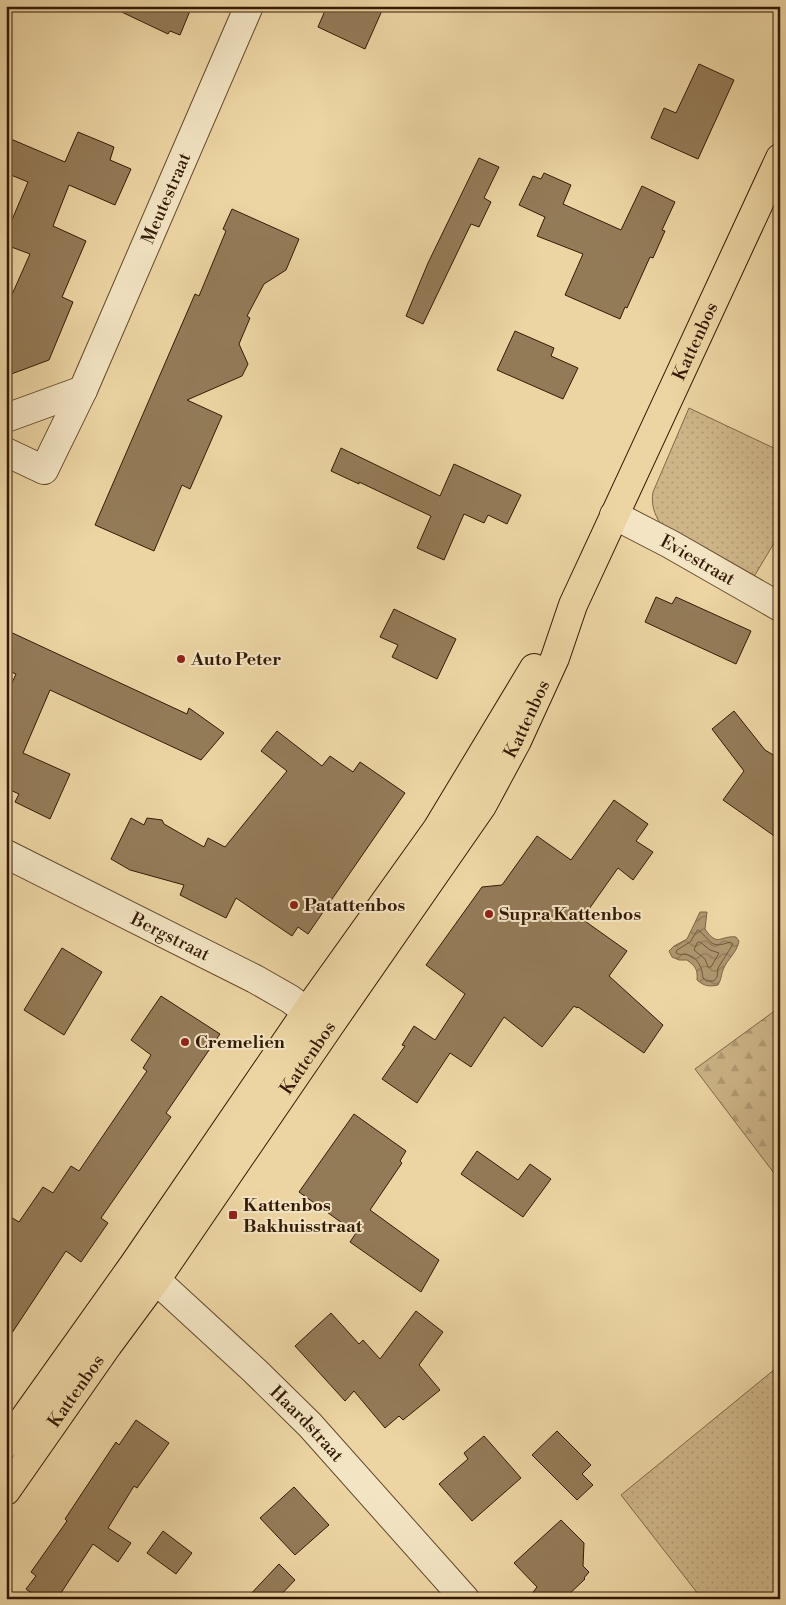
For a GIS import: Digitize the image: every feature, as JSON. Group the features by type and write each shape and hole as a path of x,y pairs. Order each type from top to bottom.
{"main road":[{"name":"Kattenbos","path":"6,1444 134,1264 482,806 517,741 555,658 573,605 780,158"},
{"name":"Kattenbos","path":"11,1476 156,1280 318,1020"}],"street":[{"name":"Meutestraat","path":"6,452 44,470 83,390 249,6"},
{"path":"6,418 83,390"},
{"name":"Eviestraat","path":"614,515 670,544 780,607"},
{"name":"Bergstraat","path":"6,854 255,979 290,999 318,1020"},
{"name":"Haardstraat","path":"134,1264 156,1280 310,1425 465,1599"}],"green space":[{"path":"689,408 780,451 780,533 752,580 661,525 655,513 652,501 653,492"},
{"path":"780,1007 780,1181 695,1069"},
{"path":"780,1365 780,1599 702,1599 621,1495"}],"water":[{"path":"700,912 707,912 705,929 713,938 736,937 739,941 722,972 718,985 707,986 697,980 697,973 692,964 687,960 679,960 672,957 669,951 687,939"}],"building":[{"path":"109,6 192,6 180,35 170,31 168,34"},
{"path":"327,6 384,6 365,49 318,27"},
{"path":"699,64 734,80 698,159 651,138 664,108 676,113"},
{"path":"78,132 114,147 110,160 131,169 115,205 69,185 53,226 86,241 62,297 73,302 49,360 6,376 6,308 30,254 6,245 6,234 28,182 6,173 6,137 65,162"},
{"path":"479,158 499,167 484,198 491,202 479,227 471,224 423,324 406,316 428,263"},
{"path":"544,173 571,185 563,204 621,230 642,186 675,202 662,230 665,231 653,258 650,257 627,308 625,307 620,319 565,295 583,254 537,236 545,217 519,205 533,176 541,179"},
{"path":"232,209 299,239 286,270 264,284 247,316 250,318 239,344 248,364 242,376 187,400 222,416 190,489 182,485 154,551 95,525 195,294 199,296 226,231 223,229"},
{"path":"515,331 554,348 551,356 578,368 563,399 497,370"},
{"path":"341,448 440,496 454,464 521,495 507,524 488,515 484,523 464,514 444,560 417,548 431,516 331,471"},
{"path":"656,597 672,604 676,597 751,631 736,664 645,622"},
{"path":"394,609 456,639 437,679 392,657 398,645 380,637"},
{"path":"6,630 187,714 189,708 224,733 201,760 50,690 23,753 70,774 50,819 15,802 19,794 8,789 6,792 6,696 16,674 6,670"},
{"path":"734,711 765,750 780,759 780,840 723,800 744,771 712,729"},
{"path":"277,731 322,766 330,756 353,772 360,762 405,793 308,934 298,927 292,936 236,898 226,918 180,895 184,885 130,870 111,859 131,818 144,825 147,818 162,820 164,824 204,847 208,838 225,847 287,771 261,751"},
{"path":"614,800 648,824 636,841 653,852 633,880 618,868 582,919 627,951 609,976 663,1025 644,1053 574,1006 542,1047 504,1017 471,1067 450,1053 417,1103 382,1079 405,1046 402,1045 414,1026 435,1040 465,994 426,965 482,887 502,885 537,836 571,860"},
{"path":"62,948 102,972 64,1035 24,1010"},
{"path":"161,996 220,1034 166,1113 171,1117 101,1218 108,1223 81,1262 66,1251 6,1342 6,1214 19,1222 43,1187 53,1193 71,1166 79,1171 147,1071 143,1068 151,1055 131,1040"},
{"path":"354,1114 406,1151 400,1161 402,1163 370,1210 439,1260 421,1292 350,1242 356,1233 299,1192"},
{"path":"477,1151 518,1180 530,1164 551,1179 523,1217 461,1174"},
{"path":"416,1311 443,1332 419,1365 440,1390 403,1420 399,1416 385,1428 354,1391 345,1401 295,1346 331,1313 359,1344 363,1340 380,1359"},
{"path":"136,1420 169,1443 137,1488 134,1486 108,1528 131,1543 118,1562 93,1544 57,1599 40,1599 26,1589 36,1576 31,1572 67,1521 65,1519 116,1442 119,1445"},
{"path":"557,1431 591,1465 582,1474 593,1485 577,1500 532,1455"},
{"path":"484,1436 521,1478 472,1521 439,1484 468,1459 464,1453"},
{"path":"294,1487 329,1525 295,1555 260,1518"},
{"path":"561,1520 584,1543 583,1566 589,1572 585,1579 564,1599 528,1599 537,1587 514,1563"},
{"path":"163,1531 192,1553 176,1574 147,1553"},
{"path":"279,1564 295,1580 277,1599 246,1599"}],"place":[{"name":"Auto Peter","path":"181,659"},
{"name":"Patattenbos","path":"294,905"},
{"name":"Supra Kattenbos","path":"489,914"},
{"name":"Cremelien","path":"185,1042"},
{"name":"Kattenbos Bakhuisstraat","path":"233,1215"}]}
